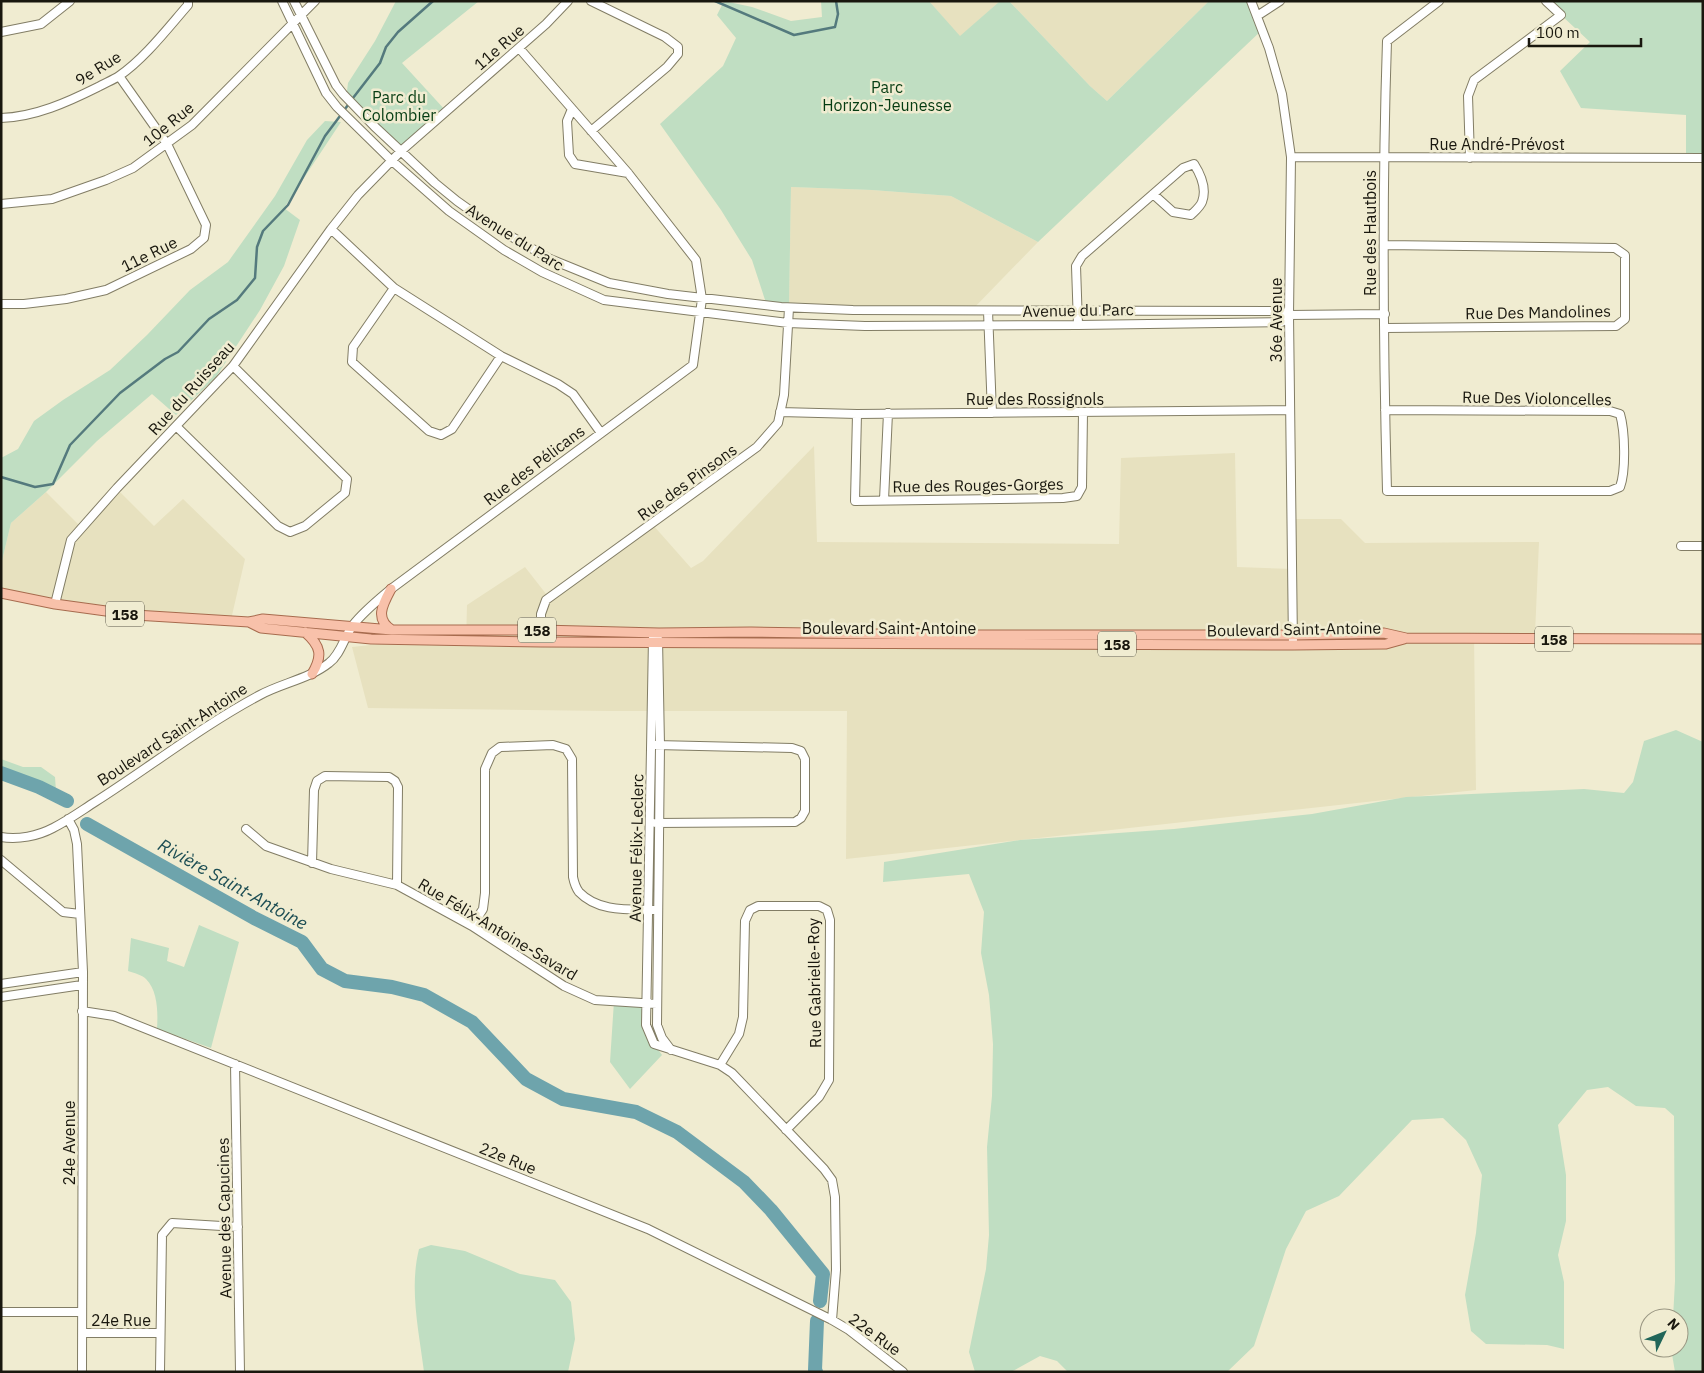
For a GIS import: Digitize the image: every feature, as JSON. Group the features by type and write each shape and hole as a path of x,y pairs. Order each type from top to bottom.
{"main road":[{"path":"391,589 382,606 382,617 385,625 392,630"},
{"name":"158","path":"1,594 55,604 135,615 249,622 263,619 392,630"},
{"name":"158","path":"249,622 262,628 347,636"},
{"name":"Boulevard Saint-Antoine","path":"392,630 541,630 656,638 1293,645 1386,644 1406,638"},
{"path":"305,632 315,641 319,652 318,663 312,674"},
{"name":"Boulevard Saint-Antoine","path":"347,636 541,642 751,632 941,635 1293,635 1384,633 1406,638 1703,639"}],"street":[{"path":"1,32 41,24 70,1"},
{"name":"Avenue du Parc","path":"282,1 326,93 337,107 391,160 448,211 504,250 542,272 604,300 788,323 865,326 1282,322 1289,315"},
{"name":"Avenue du Parc","path":"294,1 336,85 435,183 488,223 550,258 609,283 702,299 789,308 988,311 1280,311 1289,315 1384,314"},
{"name":"10e Rue","path":"1,204 52,199 106,180 133,168 192,125 315,1"},
{"name":"11e Rue","path":"401,151 546,24 568,1"},
{"path":"591,1 665,38 678,47 678,54 667,67 591,131"},
{"name":"36e Avenue","path":"1252,1 1282,94 1291,157 1289,315 1293,645"},
{"path":"1257,16 1280,1"},
{"name":"Rue des Hautbois","path":"1387,491 1383,158 1387,41 1439,1"},
{"path":"1470,158 1468,96 1474,80 1561,15 1546,1"},
{"name":"9e Rue","path":"1,118 14,118 41,111 74,99 118,76 154,44 188,3"},
{"name":"Rue des Pélicans","path":"347,636 351,627 365,611 391,589 694,365 702,299 696,260 628,173 519,48"},
{"path":"118,76 167,144"},
{"path":"572,109 567,121 569,155 575,164 628,173"},
{"name":"11e Rue","path":"1,304 24,304 66,299 106,290 191,249 204,238 206,225 167,144"},
{"name":"Rue du Ruisseau","path":"55,604 71,540 233,366 331,229 358,195 401,151"},
{"name":"Rue André-Prévost","path":"1291,157 1703,158"},
{"path":"1078,325 1076,266 1082,256 1153,194 1183,168 1194,164 1200,173 1204,190 1202,203 1191,214 1173,212 1153,194"},
{"path":"331,229 394,288 501,356 558,384 573,394 601,433"},
{"name":"Rue Des Mandolines","path":"1384,245 1615,248 1625,255 1625,319 1616,326 1385,328"},
{"path":"394,288 353,347 352,362 429,431 442,435 452,429 501,356"},
{"name":"Rue des Pinsons","path":"541,642 541,614 546,600 757,447 778,423 784,395 789,308"},
{"path":"865,326 867,310"},
{"path":"988,311 992,413"},
{"path":"176,426 278,526 290,532 305,526 345,493 348,479 233,366"},
{"name":"Rue des Rossignols","path":"780,412 888,414 1290,410"},
{"name":"Rue Des Violoncelles","path":"1385,410 1610,411 1620,414 1623,424 1624,478 1620,487 1610,490 1387,491"},
{"name":"Rue des Rouges-Gorges","path":"858,414 854,501 1063,498 1077,496 1082,486 1083,412"},
{"name":"Rue des Rouges-Gorges","path":"884,500 888,414"},
{"path":"1681,546 1703,546"},
{"name":"Boulevard Saint-Antoine","path":"1,837 10,838 32,835 52,829 134,778 217,720 261,694 312,674 330,662 338,653 347,636"},
{"name":"Avenue Félix-Leclerc","path":"656,638 656,745 659,823 646,1025 654,1044 720,1065 732,1073 824,1169 832,1180 835,1197 836,1270 832,1320"},
{"path":"472,926 483,909 485,893 485,769 492,753 500,747 553,745 566,749 572,759 573,878 578,891 594,903 611,909 654,910"},
{"path":"650,823 795,822 801,818 805,811 805,759 801,751 792,748 656,745"},
{"name":"Avenue Félix-Leclerc","path":"656,745 650,823 658,1004 657,1025 662,1038 671,1050"},
{"path":"312,863 314,790 318,780 325,776 389,778 395,781 398,787 397,885"},
{"name":"24e Avenue","path":"68,819 74,830 77,844 82,972 82,1372"},
{"name":"Rue Félix-Antoine-Savard","path":"246,829 266,846 330,869 397,885 472,926 564,986 595,1000 658,1004"},
{"path":"1,860 62,912 80,914"},
{"name":"Rue Gabrielle-Roy","path":"720,1065 739,1034 743,1016 745,921 750,910 758,906 819,906 827,910 830,920 829,1080 819,1097 786,1130"},
{"path":"1,984 82,972"},
{"path":"1,997 82,984"},
{"name":"22e Rue","path":"82,1011 114,1016 648,1229 850,1330 903,1372"},
{"name":"Avenue des Capucines","path":"235,1064 240,1372"},
{"path":"160,1372 162,1235 172,1223 238,1227"},
{"name":"24e Rue","path":"1,1312 82,1312"},
{"name":"24e Rue","path":"82,1333 160,1333"}],"shaded area":[{"path":"929,1 1000,1 960,37"},
{"path":"1009,1 1209,1 1107,101 1090,86"},
{"path":"791,187 872,190 951,196 1038,242 972,310 789,308"},
{"path":"814,446 817,542 1119,544 1121,458 1235,453 1237,567 1293,569 1293,519 1341,519 1365,543 1539,542 1535,634 1474,635 1476,790 846,859 847,711 368,708 352,647 389,643 466,644 467,605 525,567 550,599 653,525 691,568 703,561"},
{"path":"118,490 154,526 183,499 245,559 230,624 16,596 1,589 1,565 11,523 46,492 82,528"}],"green space":[{"name":"Parc du Colombier","path":"396,1 479,1 402,63 446,111 400,151 353,104 347,91 348,83 375,41"},
{"name":"Parc Horizon-Jeunesse","path":"724,1 752,7 791,21 822,17 821,1 929,1 960,36 1000,1 1009,1 1090,86 1107,101 1209,1 1251,1 1262,30 1038,242 951,196 872,190 791,187 789,308 767,306 752,260 721,210 660,124 723,66 736,38 717,15"},
{"path":"1546,1 1703,1 1703,159 1686,159 1686,115 1581,108 1560,71 1590,42"},
{"path":"325,121 341,122 284,208 300,220 284,266 260,310 216,377 176,415 152,394 97,441 46,492 11,523 1,565 1,458 18,449 34,421 110,370 190,290 228,262 275,196 307,140"},
{"path":"1676,730 1703,742 1703,1372 1675,1372 1673,1358 1689,1358 1689,1308 1674,1308 1674,1116 1665,1108 1636,1106 1608,1087 1587,1090 1558,1125 1566,1175 1566,1221 1558,1255 1564,1282 1564,1349 1547,1345 1486,1344 1471,1331 1465,1295 1476,1233 1482,1175 1466,1140 1443,1118 1412,1120 1339,1196 1306,1211 1286,1249 1254,1346 1227,1372 1068,1372 1057,1361 1040,1356 1011,1372 975,1372 969,1352 986,1269 989,1235 987,1147 992,1096 993,1044 989,995 981,953 984,912 969,874 883,882 884,862 1020,840 1174,829 1312,814 1406,797 1584,789 1624,793 1633,782 1644,741"},
{"path":"1,759 23,767 41,767 55,777 56,791 1,770"},
{"path":"199,925 239,942 211,1048 157,1029 155,996 150,984 138,974 128,971 131,938 169,948 167,961 184,967"},
{"path":"614,1001 647,1003 646,1025 654,1044 662,1055 630,1089 610,1062"},
{"path":"431,1245 465,1251 520,1274 555,1280 571,1302 575,1339 568,1372 424,1372 416,1310 415,1279 419,1249"}],"waterway":[{"path":"353,98 380,63 386,47 398,32 433,1"},
{"path":"715,1 794,35 835,27 838,14 836,1"},
{"path":"345,109 348,105"},
{"path":"1,477 35,487 53,484 70,445 120,393 165,359 178,352 209,319 237,300 255,278 257,247 263,231 288,205 325,136 340,116"},
{"name":"Rivière Saint-Antoine","path":"1,773 39,787 67,801"},
{"name":"Rivière Saint-Antoine","path":"87,824 254,918 302,942 322,969 345,981 392,987 424,995 472,1022 526,1079 563,1099 636,1112 677,1132 744,1182 771,1210 823,1274 820,1301"},
{"name":"Rivière Saint-Antoine","path":"816,1372 817,1321"}]}
